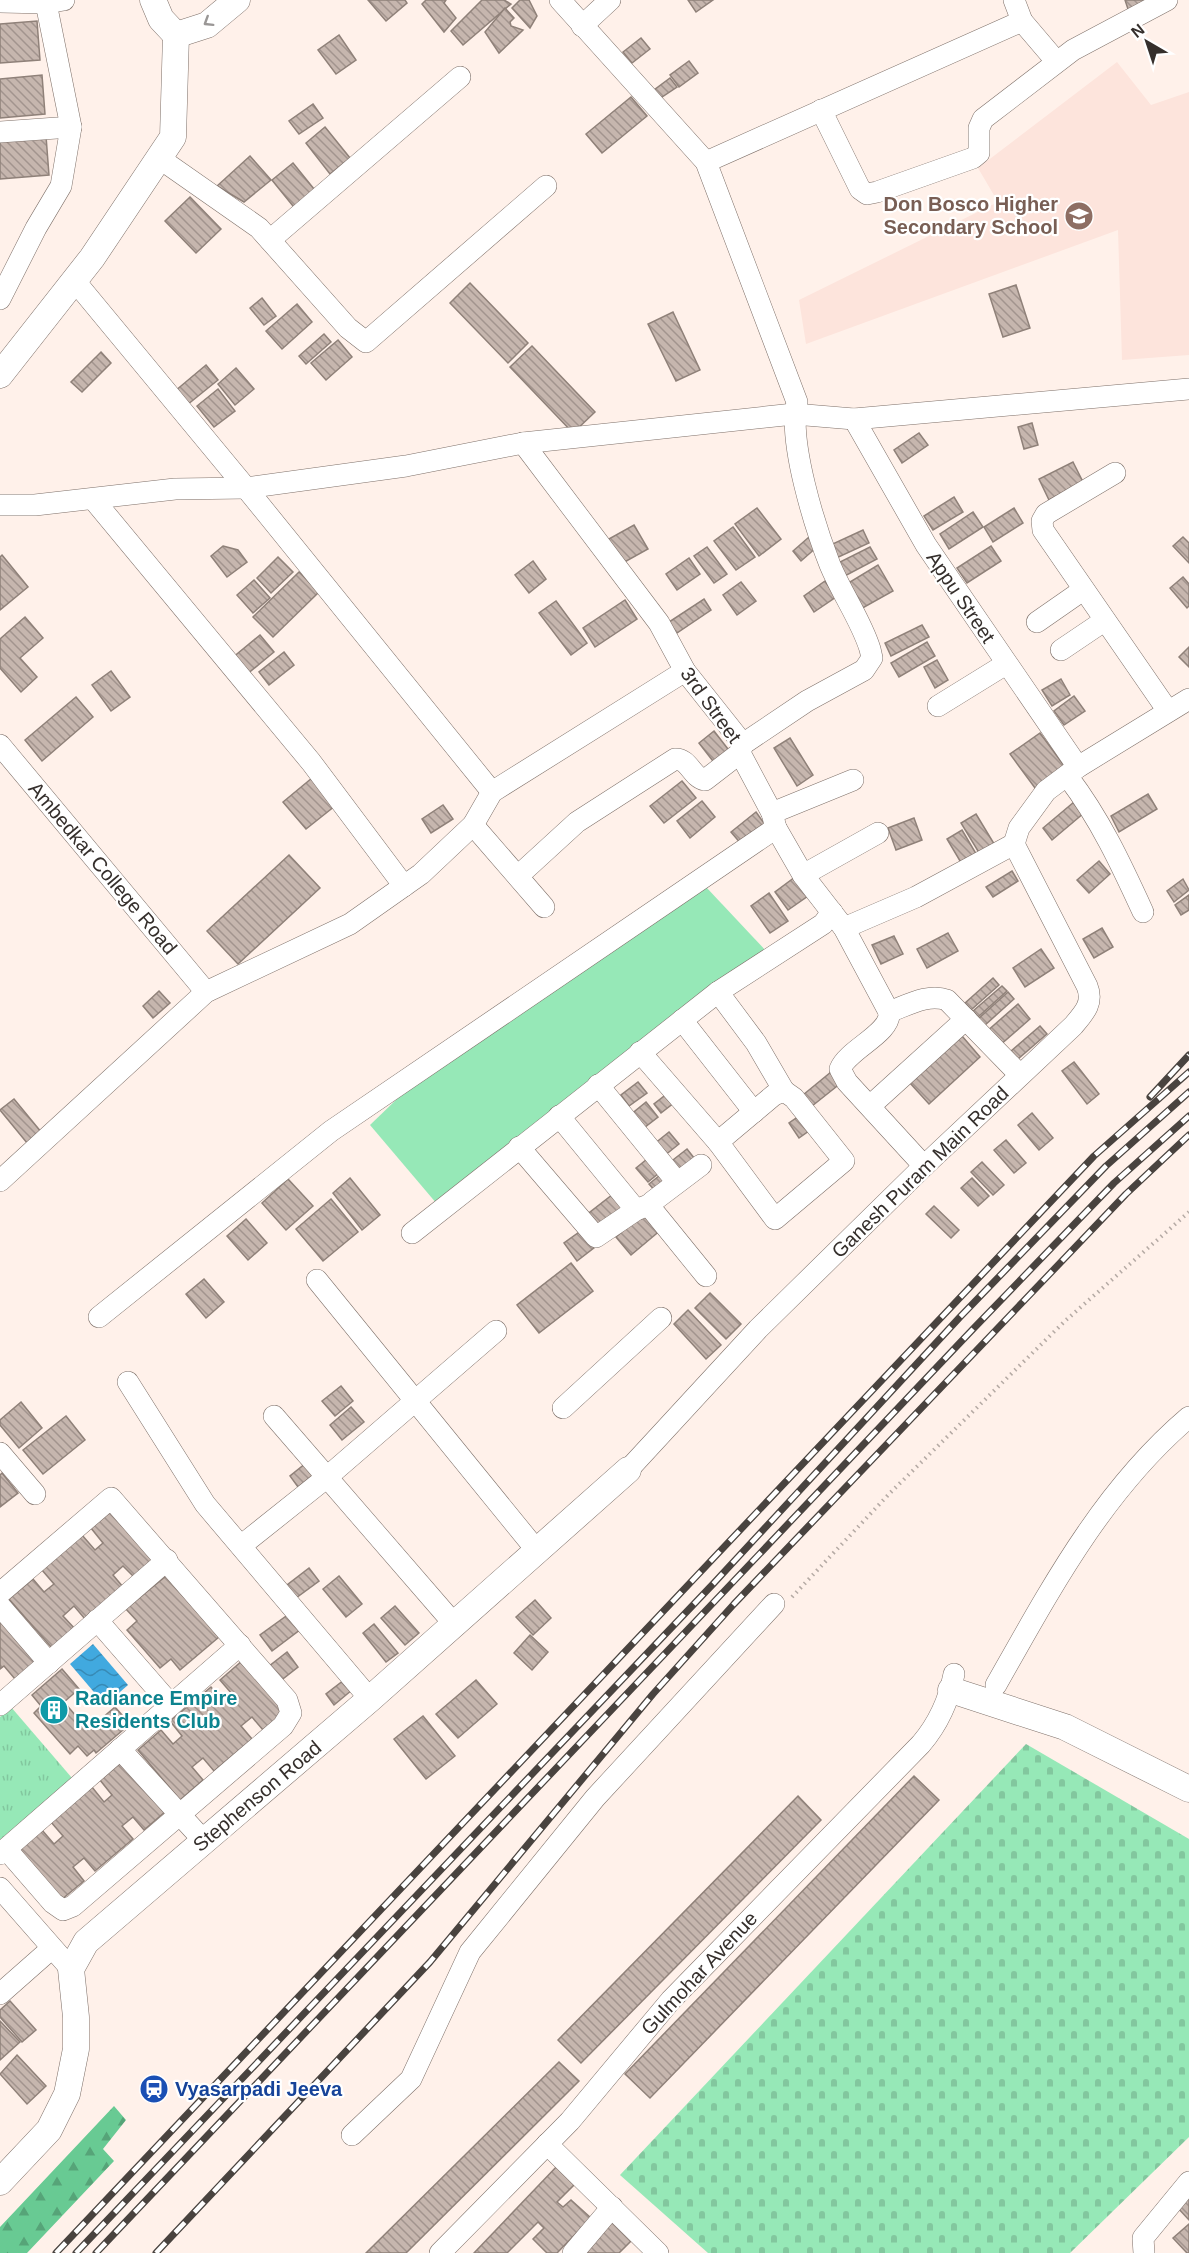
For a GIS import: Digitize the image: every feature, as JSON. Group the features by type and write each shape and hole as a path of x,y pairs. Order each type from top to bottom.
{"main road":[{"path":"0,375 74,280 173,137 176,35 161,19 153,0"},
{"path":"176,35 207,25 237,0"},
{"name":"Stephenson Road","path":"70,1969 86,1942 455,1625 628,1470"},
{"path":"952,1682 996,1685 1069,1713 1189,1769"},
{"path":"952,1682 1004,1705 1065,1727 1189,1789"},
{"path":"0,2182 49,2130 67,2094 75,2049 76,2017 70,1969"}],"street":[{"path":"518,876 577,822 675,759 683,760 698,777 705,780 742,749 807,701 864,670 872,658 867,642 830,564 803,477 794,414 797,402 706,162 560,0"},
{"path":"582,26 610,0"},
{"path":"1014,0 1022,21 1056,61"},
{"path":"821,110 860,189 867,194 877,192 980,153 979,128 983,119 1056,61 1167,0"},
{"path":"0,2 55,2 71,127 61,186 36,228 0,299"},
{"path":"706,162 1022,21"},
{"path":"270,240 460,77"},
{"path":"0,132 71,127"},
{"path":"159,158 259,228 348,327 366,342 546,186"},
{"path":"74,280 492,792"},
{"path":"0,505 35,505 175,489 246,488 406,466 523,442 794,414 855,419 1189,389"},
{"name":"Appu Street","path":"855,419 926,546 1006,664 1073,772 1112,844 1143,912"},
{"name":"3rd Street","path":"523,442 659,622 685,670 742,749 774,820 803,875 838,920 890,1012"},
{"path":"1115,473 1046,514 1042,521 1043,530 1168,711"},
{"path":"93,499 311,762 404,886"},
{"path":"1037,622 1083,590"},
{"path":"1061,650 1104,621"},
{"path":"938,706 1006,664"},
{"path":"0,1181 206,992 350,924 421,874 473,825 492,792 685,670"},
{"path":"412,1233 718,992 823,924 916,897 1014,844 1019,828 1035,802 1046,791 1189,699"},
{"name":"Ambedkar College Road","path":"0,745 206,992"},
{"path":"99,1317 331,1131 774,820 853,780"},
{"path":"473,825 544,907"},
{"path":"803,875 878,833"},
{"name":"Ganesh Puram Main Road","path":"628,1470 758,1329 924,1166 1081,1017 1091,996 1014,844"},
{"path":"718,992 756,1043 784,1091"},
{"path":"924,1166 847,1082 840,1069 845,1059 886,1025 890,1012 938,996 947,1000 1020,1075"},
{"path":"870,1106 966,1019"},
{"path":"682,1020 754,1112"},
{"path":"640,1052 718,1142 776,1219 844,1161 843,1156 789,1092 784,1091 774,1095 718,1142"},
{"path":"598,1085 677,1182"},
{"path":"559,1116 644,1207 652,1209 706,1276"},
{"path":"519,1147 596,1237 644,1207 700,1165"},
{"path":"317,1280 538,1552"},
{"path":"563,1408 661,1318"},
{"path":"242,1545 326,1478 496,1331"},
{"path":"128,1382 205,1504 370,1699"},
{"path":"274,1416 455,1625"},
{"path":"996,1685 1058,1576 1107,1502 1162,1440 1189,1417"},
{"path":"0,1453 35,1494"},
{"path":"0,1593 111,1498 167,1560 240,1645 287,1700 291,1713 283,1726 180,1815 73,1906 63,1910 52,1902 3,1851 240,1645"},
{"path":"0,1705 167,1560"},
{"path":"352,2135 411,2079 470,1952 595,1798 782,1603"},
{"path":"0,1606 49,1663"},
{"path":"98,1620 171,1705"},
{"name":"Gulmohar Avenue","path":"440,2253 590,2097 671,2000 921,1744 936,1725 952,1682"},
{"path":"120,1749 204,1841"},
{"path":"0,1888 70,1969"},
{"path":"0,1994 51,1949"},
{"path":"547,2144 657,2253"},
{"path":"1144,2253 1143,2238 1189,2182"},
{"path":"573,2253 612,2207"}],"path":[{"path":"782,1603 794,1594 890,1493 1057,1329 1189,1212"}],"shaded area":[{"name":"Don Bosco Higher Secondary School","path":"1117,62 1151,105 1189,92 1189,355 1122,360 1118,230 806,344 799,300 998,202 978,168"}],"green space":[{"path":"706,887 767,952 437,1204 370,1125 398,1098"},
{"path":"11,1707 72,1778 0,1840 0,1717"},
{"path":"1026,1744 1189,1839 1189,2137 1070,2253 708,2253 620,2175"},
{"path":"114,2106 126,2120 103,2149 114,2161 27,2253 0,2253 0,2227"}],"water":[{"path":"93,1644 128,1685 105,1705 70,1664"}],"building":[{"path":"368,0 405,0 407,3 386,21"},
{"path":"426,0 446,0 444,3 456,18 444,32 422,4"},
{"path":"482,0 504,0 511,4 463,45 451,31"},
{"path":"520,0 529,0 537,16 530,28 512,8"},
{"path":"688,0 713,0 696,12"},
{"path":"1125,0 1159,0 1129,12"},
{"path":"505,8 514,18 510,22 511,26 523,30 499,53 485,32"},
{"path":"37,21 40,60 0,63 0,24"},
{"path":"339,35 356,60 336,74 318,50"},
{"path":"641,38 650,49 632,63 623,52"},
{"path":"689,61 698,73 679,87 670,75"},
{"path":"42,75 45,114 0,118 0,79"},
{"path":"670,78 677,87 656,101 650,93"},
{"path":"631,97 647,116 602,153 586,134"},
{"path":"313,104 323,118 299,134 289,121"},
{"path":"325,127 350,158 330,174 306,143"},
{"path":"46,136 49,175 0,179 0,140"},
{"path":"250,156 271,180 244,202 217,186"},
{"path":"293,163 318,194 297,211 272,180"},
{"path":"190,197 221,229 196,253 165,221"},
{"path":"470,283 528,343 508,363 450,303"},
{"path":"1016,285 1030,328 1003,337 989,294"},
{"path":"262,298 276,316 264,325 250,308"},
{"path":"297,304 312,322 282,349 266,331"},
{"path":"673,312 700,370 676,381 648,324"},
{"path":"324,334 331,342 306,364 299,356"},
{"path":"338,340 352,357 326,380 311,363"},
{"path":"532,346 595,412 573,433 510,367"},
{"path":"101,352 111,363 82,392 71,382"},
{"path":"206,365 218,380 187,405 175,391"},
{"path":"236,368 254,389 235,405 218,384"},
{"path":"218,389 235,411 214,427 197,406"},
{"path":"1032,423 1038,445 1024,449 1018,427"},
{"path":"919,433 928,445 902,463 894,450"},
{"path":"1073,462 1083,482 1049,500 1039,479"},
{"path":"954,497 963,512 933,530 924,516"},
{"path":"757,508 781,539 759,556 735,524"},
{"path":"1014,508 1023,523 993,542 984,527"},
{"path":"973,512 983,527 949,549 940,534"},
{"path":"634,525 648,549 621,564 607,540"},
{"path":"733,527 755,557 736,570 714,541"},
{"path":"863,530 869,543 832,560 826,547"},
{"path":"809,537 817,547 801,561 793,551"},
{"path":"1183,537 1189,543 1189,563 1173,546"},
{"path":"223,546 238,550 247,562 227,577 211,556"},
{"path":"991,546 1001,561 967,583 957,568"},
{"path":"707,547 727,574 714,583 694,556"},
{"path":"870,547 877,559 841,578 834,565"},
{"path":"2,555 28,587 0,610 0,557"},
{"path":"278,557 293,572 271,593 257,578"},
{"path":"689,558 700,574 677,590 666,574"},
{"path":"533,561 546,579 529,593 515,575"},
{"path":"878,565 893,591 859,610 845,585"},
{"path":"299,572 319,592 273,637 253,617"},
{"path":"1183,577 1189,584 1189,606 1187,608 1170,588"},
{"path":"254,580 270,598 253,613 237,595"},
{"path":"825,581 836,597 814,612 804,596"},
{"path":"741,582 756,601 737,615 723,595"},
{"path":"704,599 711,610 674,635 666,624"},
{"path":"625,600 637,619 595,647 583,628"},
{"path":"556,601 587,643 571,655 539,613"},
{"path":"25,617 43,638 20,658 37,677 21,692 0,668 0,639"},
{"path":"922,625 929,637 891,656 885,643"},
{"path":"260,635 274,652 246,675 232,658"},
{"path":"927,642 935,656 899,677 891,663"},
{"path":"1189,647 1189,667 1179,657"},
{"path":"284,652 294,665 269,685 259,672"},
{"path":"937,660 948,680 935,688 924,667"},
{"path":"111,671 130,697 111,711 92,685"},
{"path":"1061,679 1070,695 1052,706 1042,690"},
{"path":"1074,696 1085,711 1064,725 1054,711"},
{"path":"76,697 93,717 42,761 25,740"},
{"path":"714,731 731,753 716,765 699,743"},
{"path":"1040,733 1065,767 1035,788 1010,754"},
{"path":"790,738 813,775 797,786 774,748"},
{"path":"312,778 335,806 306,829 283,802"},
{"path":"682,781 696,798 664,823 650,806"},
{"path":"1148,794 1157,809 1119,832 1111,816"},
{"path":"702,801 715,817 690,838 677,821"},
{"path":"1074,802 1084,813 1052,840 1043,828"},
{"path":"443,805 453,819 431,833 422,819"},
{"path":"756,812 766,826 742,845 731,832"},
{"path":"976,814 996,847 981,856 961,823"},
{"path":"914,818 922,840 896,850 888,828"},
{"path":"962,830 978,857 963,866 947,839"},
{"path":"289,855 320,888 238,964 207,931"},
{"path":"1099,861 1110,874 1089,893 1077,880"},
{"path":"1012,871 1018,881 993,897 986,887"},
{"path":"795,877 808,896 788,910 775,892"},
{"path":"1183,879 1189,890 1174,902 1167,891"},
{"path":"769,893 788,921 770,933 751,906"},
{"path":"1189,895 1189,910 1181,915 1175,905"},
{"path":"1102,928 1113,947 1094,958 1083,939"},
{"path":"948,933 958,951 927,968 917,949"},
{"path":"894,936 903,954 881,964 872,945"},
{"path":"1041,949 1054,968 1025,987 1013,968"},
{"path":"993,978 999,985 971,1010 965,1003"},
{"path":"1002,986 1007,991 978,1017 973,1011"},
{"path":"159,991 170,1003 153,1018 143,1006"},
{"path":"1008,992 1014,999 984,1026 978,1019"},
{"path":"1018,1004 1030,1019 999,1046 986,1032"},
{"path":"1040,1026 1047,1034 1018,1059 1011,1051"},
{"path":"962,1036 980,1057 929,1104 910,1083"},
{"path":"1074,1062 1099,1094 1087,1104 1062,1071"},
{"path":"831,1072 841,1083 807,1110 798,1099"},
{"path":"638,1082 647,1093 629,1106 621,1095"},
{"path":"668,1093 675,1102 661,1113 654,1104"},
{"path":"14,1099 46,1138 32,1149 0,1110"},
{"path":"646,1102 658,1117 640,1131 629,1116"},
{"path":"1032,1113 1053,1138 1039,1150 1018,1125"},
{"path":"802,1114 813,1128 799,1138 789,1123"},
{"path":"669,1132 679,1144 664,1156 654,1144"},
{"path":"1006,1140 1026,1163 1014,1173 994,1150"},
{"path":"687,1149 698,1163 681,1177 669,1163"},
{"path":"652,1155 664,1169 648,1182 636,1168"},
{"path":"982,1162 1004,1185 993,1195 971,1172"},
{"path":"665,1171 673,1181 658,1194 649,1184"},
{"path":"350,1178 380,1215 362,1230 333,1193"},
{"path":"972,1178 989,1196 978,1206 961,1188"},
{"path":"288,1179 313,1206 286,1230 262,1203"},
{"path":"617,1191 631,1209 598,1234 585,1216"},
{"path":"331,1199 358,1232 323,1261 296,1229"},
{"path":"934,1206 959,1230 951,1238 926,1214"},
{"path":"646,1211 662,1229 631,1255 616,1237"},
{"path":"246,1219 267,1243 248,1260 227,1236"},
{"path":"582,1230 595,1247 577,1261 564,1243"},
{"path":"571,1263 593,1291 539,1333 517,1305"},
{"path":"204,1279 224,1302 206,1318 186,1294"},
{"path":"710,1293 741,1324 726,1339 695,1308"},
{"path":"688,1310 721,1345 706,1359 674,1324"},
{"path":"341,1386 353,1401 335,1416 322,1401"},
{"path":"21,1402 42,1428 19,1448 0,1425 0,1420"},
{"path":"351,1407 364,1422 342,1440 330,1425"},
{"path":"66,1416 85,1440 43,1474 23,1450"},
{"path":"306,1463 314,1474 298,1487 290,1476"},
{"path":"2,1473 18,1493 0,1507 0,1475"},
{"path":"114,1509 157,1559 135,1578 123,1566 113,1575 123,1587 85,1619 74,1606 63,1616 75,1629 52,1648 9,1599 33,1579 44,1592 54,1584 42,1570 82,1535 95,1550 103,1543 91,1528"},
{"path":"309,1568 319,1581 296,1598 287,1585"},
{"path":"166,1576 219,1637 180,1670 171,1659 160,1668 127,1630 137,1621 126,1609"},
{"path":"339,1576 362,1604 346,1617 323,1589"},
{"path":"535,1600 551,1618 533,1635 516,1617"},
{"path":"395,1606 419,1633 405,1645 381,1618"},
{"path":"289,1614 301,1629 272,1651 260,1635"},
{"path":"0,1615 38,1660 15,1679 4,1666 0,1669"},
{"path":"374,1624 398,1653 386,1662 363,1633"},
{"path":"530,1635 548,1652 532,1670 514,1653"},
{"path":"287,1652 298,1667 279,1682 268,1667"},
{"path":"243,1660 286,1711 263,1730 252,1717 241,1726 252,1739 214,1771 203,1758 192,1767 203,1780 180,1800 138,1750 161,1730 173,1744 182,1736 170,1721 211,1687 223,1702 232,1694 220,1680"},
{"name":"Radiance Empire Residents Club","path":"62,1669 79,1689 64,1702 88,1730 115,1707 130,1724 96,1753 94,1750 87,1756 78,1746 70,1754 34,1713 41,1706 32,1695"},
{"path":"344,1680 352,1690 334,1705 326,1694"},
{"path":"476,1680 497,1704 458,1738 436,1714"},
{"path":"423,1716 455,1756 426,1779 394,1739"},
{"path":"123,1761 166,1811 144,1830 133,1817 122,1826 133,1839 95,1871 84,1858 73,1867 84,1881 61,1900 19,1850 42,1830 54,1844 63,1836 51,1822 92,1787 104,1802 112,1795 100,1780"},
{"path":"914,1776 939,1800 650,2098 625,2074"},
{"path":"798,1796 821,1820 581,2063 558,2040"},
{"path":"10,2001 36,2030 22,2042 0,2017 0,2010"},
{"path":"0,2021 20,2042 0,2060"},
{"path":"17,2055 46,2086 27,2104 0,2074"},
{"path":"559,2062 579,2081 406,2253 366,2253"},
{"path":"559,2164 578,2181 557,2202 563,2207 571,2200 591,2218 557,2253 547,2253 533,2239 544,2228 538,2222 507,2253 474,2253"},
{"path":"1189,2195 1189,2220 1177,2207"},
{"path":"613,2220 633,2239 619,2253 580,2253"},
{"path":"1189,2224 1189,2253 1187,2253 1173,2238"}],"railway":[{"path":"1150,1097 1189,1055"},
{"path":"56,2253 1094,1156 1189,1072"},
{"path":"76,2253 714,1583 960,1317 1106,1166 1189,1092"},
{"path":"96,2253 974,1328 1114,1183 1189,1116"},
{"path":"156,2253 430,1962 653,1694 734,1604 1126,1194 1189,1135"}],"place":[{"name":"Don Bosco Higher Secondary School","path":"1079,216"},
{"name":"Radiance Empire Residents Club","path":"54,1710"},
{"name":"Vyasarpadi Jeeva","path":"154,2089"}]}
